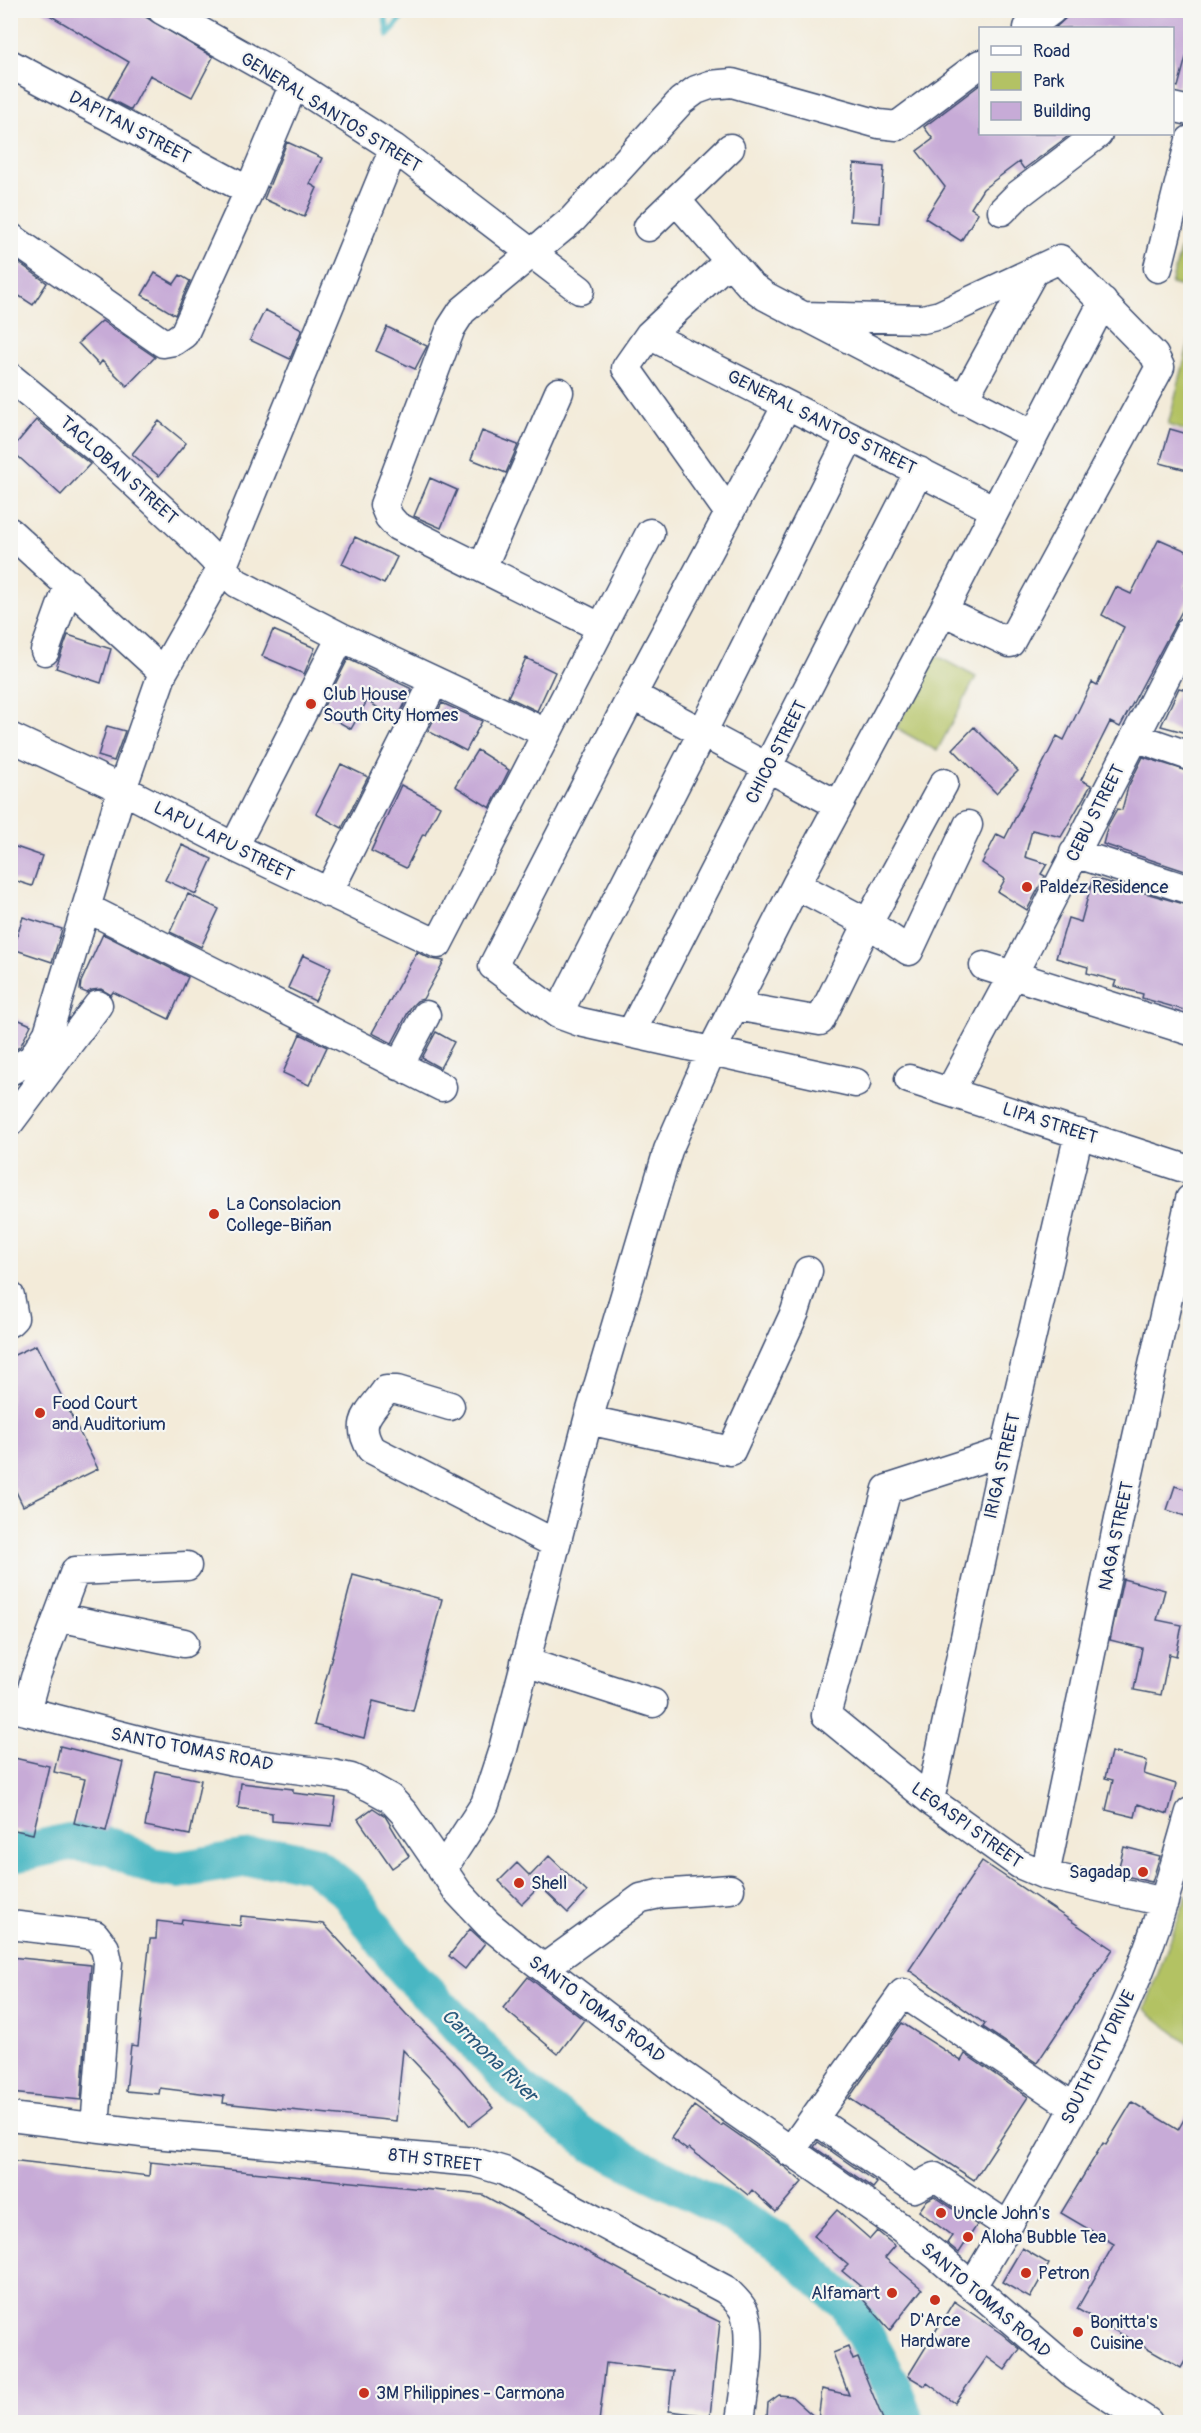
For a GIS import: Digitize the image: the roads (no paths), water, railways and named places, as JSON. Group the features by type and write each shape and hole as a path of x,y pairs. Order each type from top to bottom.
{"street":[{"name":"GENERAL SANTOS STREET","path":"162,10 294,84 394,148 580,290"},
{"path":"1029,27 1052,10"},
{"name":"DAPITAN STREET","path":"10,64 249,190"},
{"path":"600,627 398,526 389,517 384,505 451,328 462,311 580,213 669,111 696,90 711,85 732,83 879,124 897,126 979,65"},
{"path":"10,237 163,343 169,343 184,334 294,84"},
{"path":"1174,107 1191,111"},
{"path":"1002,211 1018,195 1097,135"},
{"path":"1158,268 1191,140"},
{"path":"10,1122 26,1071 48,1033 122,789 163,672 222,568 394,148"},
{"path":"648,227 730,148"},
{"path":"676,200 757,290 963,400 1034,435"},
{"path":"803,316 922,319 939,315 1060,259 1154,355 1160,367 1010,643 943,611"},
{"path":"729,261 649,335 626,368 729,513"},
{"path":"963,400 1034,271"},
{"path":"442,1870 485,1804 489,1793 588,1420 668,1150 711,1052 796,885 943,611 1103,302"},
{"name":"GENERAL SANTOS STREET","path":"649,335 995,510"},
{"name":"TACLOBAN STREET","path":"10,377 101,452 188,532 237,583 341,637 546,733"},
{"path":"482,568 560,392"},
{"path":"787,405 632,695 493,966 558,1014 580,1022 856,1083"},
{"path":"558,1014 850,437"},
{"name":"CHICO STREET","path":"632,1033 919,471"},
{"path":"10,532 163,672"},
{"path":"546,733 650,533"},
{"path":"45,651 69,585"},
{"name":"CEBU STREET","path":"950,1091 1191,630"},
{"path":"234,847 341,637"},
{"path":"328,892 434,682"},
{"path":"632,695 838,805"},
{"name":"LAPU LAPU STREET","path":"12,744 122,789 234,847 438,944 546,733"},
{"path":"1135,737 1191,756"},
{"path":"735,1006 820,1022 868,923 944,783"},
{"path":"796,885 868,923 909,951 968,825"},
{"path":"1074,853 1191,890"},
{"path":"87,908 442,1087"},
{"path":"984,966 1191,1031"},
{"path":"26,1071 98,1005"},
{"path":"399,1066 426,1015"},
{"name":"LIPA STREET","path":"909,1079 1191,1170"},
{"name":"IRIGA STREET","path":"930,1800 1005,1451 1079,1132"},
{"name":"NAGA STREET","path":"1045,1875 1119,1518 1191,1199"},
{"path":"588,1420 731,1451 795,1312 808,1271"},
{"path":"10,1296 14,1318 10,1322"},
{"path":"450,1406 397,1390 386,1390 363,1423 362,1435 370,1449 556,1544"},
{"name":"LEGASPI STREET","path":"1005,1451 886,1489 826,1715 930,1800 1019,1864 1045,1875 1164,1902"},
{"path":"18,1709 35,1678 75,1570 187,1566"},
{"path":"58,1617 184,1643"},
{"path":"525,1662 653,1703"},
{"name":"SANTO TOMAS ROAD","path":"18,1709 170,1748 234,1761 289,1767 351,1778 390,1798 404,1813 458,1892 488,1924 684,2076 936,2255 1074,2374 1148,2422"},
{"name":"SOUTH CITY DRIVE","path":"972,2286 1075,2108 1136,1978 1164,1902 1191,1812"},
{"path":"544,1968 641,1898 659,1893 730,1889"},
{"path":"10,1925 95,1935 105,1948 108,1962 95,2127"},
{"path":"790,2152 903,1993 1075,2108"},
{"name":"8TH STREET","path":"10,2117 142,2133 474,2162 504,2171 726,2290 738,2302 744,2311 750,2331 740,2422"},
{"path":"814,2119 914,2188 934,2177 1008,2226"},
{"path":"876,2211 898,2176"}],"waterway":[{"path":"384,10 388,35 408,10"},
{"name":"Carmona River","path":"10,1853 69,1842 111,1846 151,1866 178,1870 243,1859 283,1857 313,1864 348,1892 404,1969 520,2089 593,2144 709,2201 779,2242 848,2305 891,2383 906,2422"}],"place":[{"name":"Club House South City Homes","path":"311,704"},
{"name":"Paldez Residence","path":"1027,887"},
{"name":"La Consolacion College-Biñan","path":"214,1214"},
{"name":"Food Court and Auditorium","path":"40,1413"},
{"name":"Sagadap","path":"1143,1872"},
{"name":"Shell","path":"519,1883"},
{"name":"Uncle John's","path":"941,2213"},
{"name":"Aloha Bubble Tea","path":"968,2237"},
{"name":"Petron","path":"1026,2273"},
{"name":"Alfamart","path":"892,2293"},
{"name":"D'Arce Hardware","path":"935,2300"},
{"name":"Bonitta's Cuisine","path":"1078,2332"},
{"name":"3M Philippines - Carmona","path":"364,2393"}]}
